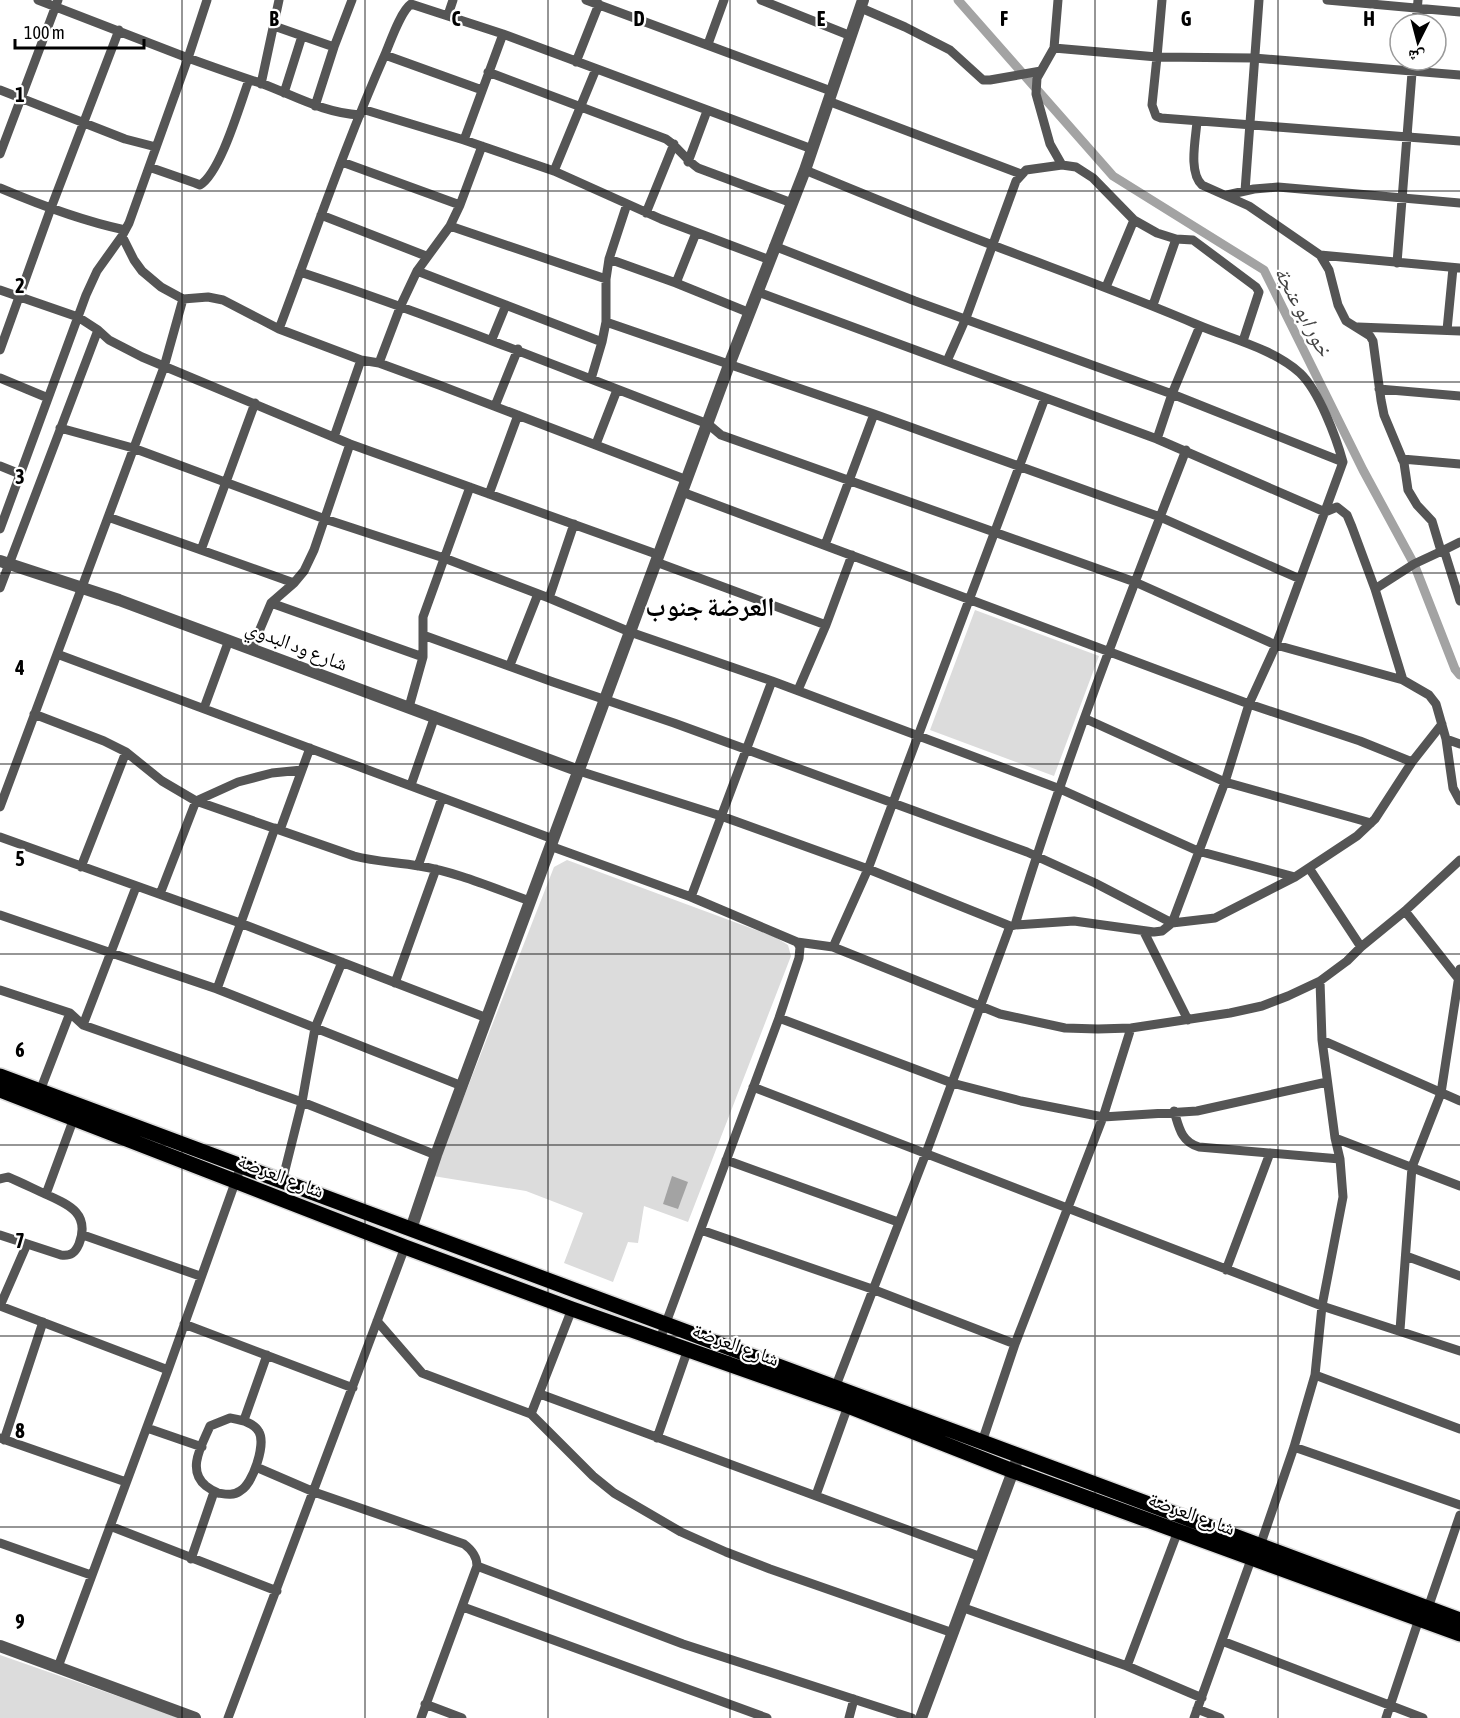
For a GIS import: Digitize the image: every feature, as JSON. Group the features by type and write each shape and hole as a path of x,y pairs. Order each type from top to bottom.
{"main road":[{"name":"شارع العرضة","path":"0,1076 239,1173 405,1247 572,1309 1016,1463 1424,1613 1460,1620"},
{"name":"شارع العرضة","path":"0,1090 74,1118 239,1173 282,1182 411,1229 982,1442 1016,1463 1178,1531 1256,1552"},
{"name":"شارع العرضة","path":"1424,1613 1460,1634"}],"street":[{"path":"38,0 56,3 188,58 339,114 361,112 464,140 554,171 646,213 770,260"},
{"path":"0,529 97,271 124,233 207,0"},
{"path":"261,84 279,0"},
{"path":"315,106 352,0"},
{"path":"448,15 453,0"},
{"path":"586,0 708,44 1021,174"},
{"path":"708,44 724,0"},
{"path":"760,0 851,36"},
{"path":"1058,0 1054,48 1037,78 1036,94 1050,144 1062,165"},
{"path":"1162,0 1152,105 1156,116 1460,141"},
{"path":"1245,191 1259,0"},
{"path":"1327,0 1418,4 1460,12"},
{"path":"0,154 56,3"},
{"path":"576,62 599,4"},
{"path":"411,1229 436,1155 604,700 774,246 805,170 862,4 950,50 983,80 1041,71"},
{"path":"279,329 361,112 407,6 414,5 503,34 812,149"},
{"path":"274,26 334,48"},
{"path":"0,350 119,30"},
{"path":"464,140 503,34"},
{"path":"284,93 302,36"},
{"path":"1054,48 1157,57 1254,58 1388,70"},
{"path":"385,55 482,90"},
{"path":"554,171 596,69"},
{"path":"489,72 666,139 674,144 688,162 698,168 792,203"},
{"path":"1397,263 1412,72 1460,75"},
{"path":"149,167 200,185 205,182 228,138 249,80"},
{"path":"0,90 125,140 156,147"},
{"path":"688,162 707,111"},
{"path":"1197,121 1195,175 1202,184 1248,206 1320,255 1329,270 1338,305 1346,321 1370,336 1373,341 1384,415 1402,459 1412,498 1432,521 1460,601"},
{"path":"646,213 674,144"},
{"path":"379,363 401,305 417,272 426,256 450,226 460,205 482,146"},
{"path":"342,162 460,205"},
{"path":"947,361 966,318 1016,182 1026,170 1062,165 1076,167 1093,178 1134,220 1157,233 1176,239 1193,240 1248,279 1259,292 1243,341"},
{"path":"579,771 721,816 868,869 1012,925 1074,921 1144,932 1162,931 1172,923 1225,782 1249,704 1276,645 1343,462 1336,438 1310,385 1300,373 1243,341 805,170"},
{"path":"1227,195 1278,187 1460,203"},
{"path":"0,188 124,233"},
{"path":"591,379 606,321 606,279 609,259 627,204"},
{"path":"321,215 426,256"},
{"path":"1106,287 1134,220"},
{"path":"450,226 606,279"},
{"path":"124,233 134,260 141,271 161,287 183,298 208,297 223,300 279,329 361,360 379,363 596,444 684,486 825,545 1249,704 1350,738 1412,762"},
{"path":"676,283 696,233"},
{"path":"1152,305 1176,239"},
{"path":"774,246 1172,394 1343,462"},
{"path":"1320,255 1456,268 1447,330"},
{"path":"609,259 750,313"},
{"path":"300,272 401,305 518,349 708,424 721,435 1135,582 1276,645 1403,680 1423,690 1433,699 1446,739 1453,788 1460,801"},
{"path":"417,272 602,342"},
{"path":"0,290 78,317 115,344 164,367 350,444 574,524 826,625"},
{"path":"758,292 1186,450 1325,512 1337,507 1347,515 1375,589 1403,680"},
{"path":"0,807 164,367 183,298"},
{"path":"492,339 506,305"},
{"path":"606,321 1160,517 1300,579"},
{"path":"1157,439 1172,394 1200,326"},
{"path":"1357,327 1460,331"},
{"path":"0,588 5,562 98,330"},
{"path":"495,406 518,349"},
{"path":"334,437 361,360"},
{"path":"0,378 48,398"},
{"path":"1379,388 1460,396"},
{"path":"596,444 617,390"},
{"path":"833,947 868,869 1045,398"},
{"path":"201,550 255,403"},
{"path":"825,545 874,414"},
{"path":"489,494 518,415"},
{"path":"60,428 133,448 325,519 444,558 630,632 798,690 1060,789 1198,851 1295,877"},
{"path":"252,648 271,603 304,571 325,519 350,444"},
{"path":"835,1388 1012,925 1135,582 1186,450"},
{"path":"1402,459 1460,464"},
{"path":"0,466 20,474"},
{"path":"409,707 423,657 423,617 470,487"},
{"path":"108,517 294,583"},
{"path":"549,598 574,524"},
{"path":"1375,589 1414,564 1460,542"},
{"path":"798,690 826,625 852,555"},
{"name":"شارع ود البدوي","path":"5,562 82,586 579,771"},
{"path":"510,665 538,594"},
{"path":"271,603 423,657"},
{"path":"423,635 1036,856 1095,883 1172,923 1215,918 1295,877 1357,836 1371,823 1412,762 1442,724"},
{"path":"204,708 229,640"},
{"path":"57,654 411,785 797,942 833,947 980,1007 1032,1022 1065,1028 1131,1028 1262,1006 1320,981 1406,911 1460,860"},
{"path":"691,897 772,681"},
{"path":"34,714 126,752 162,781 196,801 372,861 436,869 530,901"},
{"path":"411,785 435,716"},
{"path":"1086,719 1225,782 1371,823"},
{"path":"1446,739 1460,744"},
{"path":"217,989 240,923 310,748"},
{"path":"81,867 126,752"},
{"path":"160,894 196,801 238,782 272,773 302,770"},
{"path":"418,866 442,798"},
{"path":"0,837 240,923 487,1018"},
{"path":"1309,868 1361,947"},
{"path":"395,983 436,869"},
{"path":"83,1025 136,887"},
{"path":"1400,1330 1412,1167 1441,1092 1459,973 1406,911"},
{"path":"0,915 217,989 462,1086"},
{"path":"1144,932 1188,1020"},
{"path":"660,1339 779,1018 799,958 800,947 797,942"},
{"path":"282,1182 302,1102 315,1028 342,962"},
{"path":"1220,1718 1195,1714 1294,1447 1315,1376 1322,1306 1343,1197 1340,1159 1335,1138 1322,1040 1320,981"},
{"path":"0,990 70,1013 83,1025 302,1102 436,1155"},
{"path":"40,1091 70,1013"},
{"path":"779,1018 952,1083 1000,1097 1103,1117 1197,1111 1327,1082"},
{"path":"982,1442 1015,1344 1103,1117 1131,1028"},
{"path":"1322,1040 1460,1101"},
{"path":"753,1087 1322,1306 1460,1351"},
{"path":"1174,1111 1180,1132 1191,1145 1340,1159"},
{"path":"46,1194 74,1118"},
{"path":"1335,1138 1460,1186"},
{"path":"1226,1269 1270,1153"},
{"path":"726,1160 898,1222"},
{"path":"58,1667 239,1173"},
{"path":"0,1179 8,1177 74,1209 81,1221 82,1234 76,1250 68,1256 0,1235"},
{"path":"701,1230 872,1289 1015,1344"},
{"path":"82,1234 200,1276"},
{"path":"27,1244 0,1306 168,1370"},
{"path":"228,1718 405,1247"},
{"path":"1406,1256 1460,1276"},
{"path":"531,1414 572,1309"},
{"path":"377,1321 422,1373 531,1414 593,1476 614,1493 681,1532 726,1552 953,1633"},
{"path":"43,1322 2,1439 126,1482"},
{"path":"184,1324 353,1388"},
{"path":"657,1438 688,1349"},
{"path":"244,1420 267,1355"},
{"path":"1315,1376 1460,1429"},
{"path":"540,1394 981,1557"},
{"path":"816,1495 848,1406"},
{"path":"230,1418 244,1420 259,1431 262,1443 256,1467 244,1489 228,1495 214,1492 196,1475 195,1467 202,1447 210,1426 230,1418"},
{"path":"147,1428 202,1447"},
{"path":"1294,1447 1460,1505"},
{"path":"921,1718 964,1608 1016,1463"},
{"path":"256,1467 314,1492 464,1544 477,1558 477,1566 463,1607 421,1718"},
{"path":"191,1559 214,1492"},
{"path":"1386,1718 1460,1515"},
{"path":"110,1526 277,1591"},
{"path":"1127,1666 1178,1531"},
{"path":"0,1543 91,1575"},
{"path":"477,1566 683,1644 912,1718"},
{"path":"463,1607 767,1718"},
{"path":"964,1608 1127,1666 1202,1698"},
{"path":"1222,1641 1423,1718"},
{"path":"0,1646 195,1718"},
{"path":"849,1718 854,1699"},
{"path":"425,1704 462,1718"}],"shaded area":[{"path":"975,610 1099,656 1054,776 930,730"},
{"path":"567,860 775,937 788,945 791,956 688,1222 644,1206 638,1243 628,1242 613,1282 564,1263 583,1213 526,1191 433,1176 554,867"},
{"path":"672,1176 688,1182 678,1209 663,1204"},
{"path":"0,1655 180,1718 0,1718"}],"waterway":[{"name":"خور ابو عنجة","path":"958,0 1113,176 1264,270 1363,470 1414,564 1455,669 1460,675"}],"district":[{"name":"العرضة جنوب","path":"710,607"}]}
